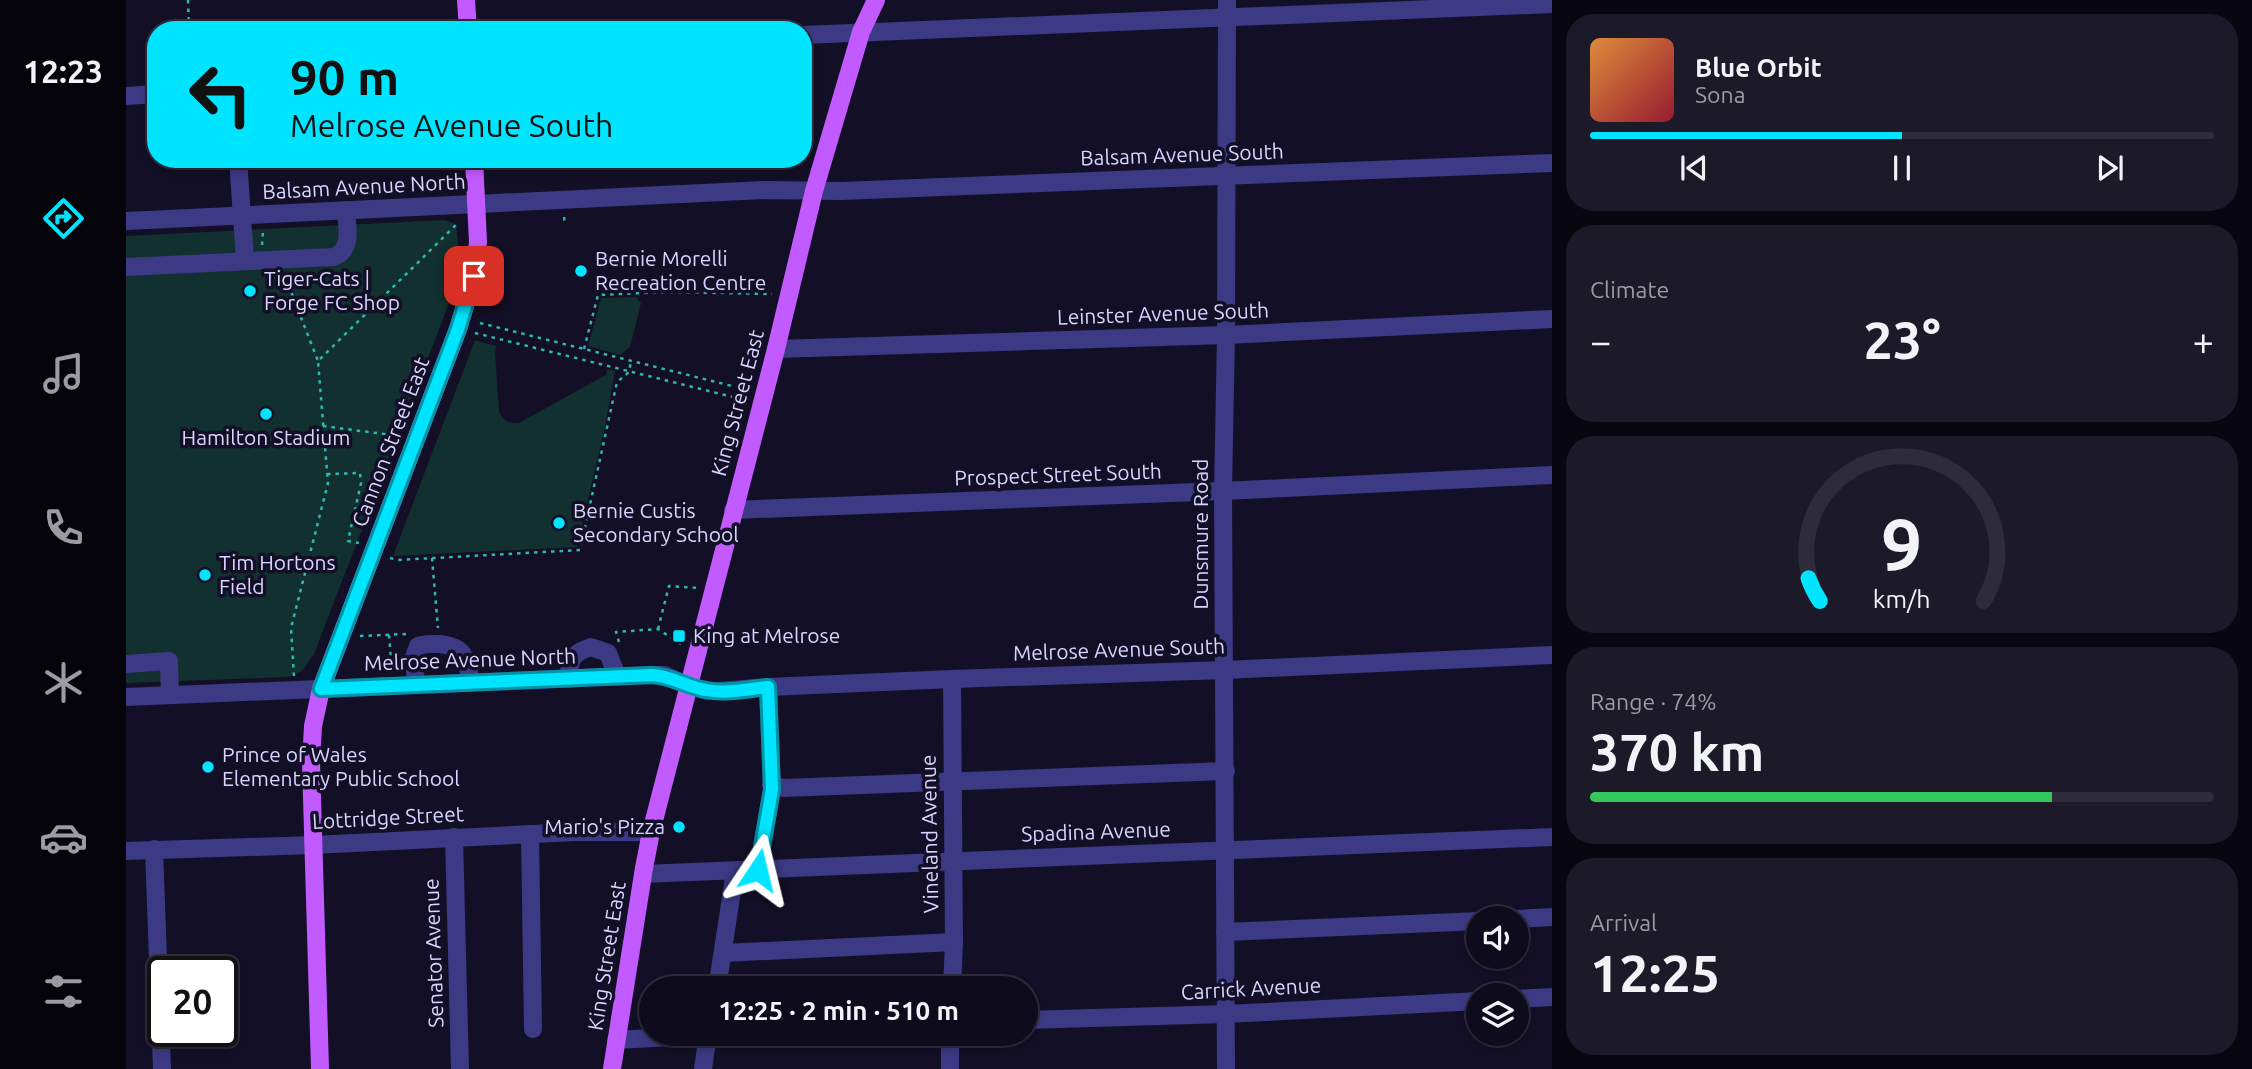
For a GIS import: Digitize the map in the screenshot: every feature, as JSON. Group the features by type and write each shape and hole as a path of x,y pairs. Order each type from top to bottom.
{"main road":[{"path":"466,0 467,21"},
{"name":"King Street East","path":"612,1069 643,874 688,686 776,349 814,191 861,32 876,0"},
{"name":"Cannon Street East","path":"320,1069 311,745 321,689 458,329 474,276 478,242 469,204 473,168"}],"street":[{"path":"812,35 1227,9 1552,4"},
{"name":"Dunsmure Road","path":"1226,1069 1223,491 1227,9"},
{"path":"126,96 147,95"},
{"name":"Balsam Avenue South","path":"814,191 1552,163"},
{"path":"238,168 245,260"},
{"name":"Balsam Avenue North","path":"126,220 765,190 814,191"},
{"path":"126,267 334,257 342,254 346,247 346,210"},
{"name":"Leinster Avenue South","path":"776,349 1226,335 1552,319"},
{"name":"Prospect Street South","path":"733,510 1552,475"},
{"path":"416,685 414,657 418,646 424,644 449,645 460,650 467,660 471,683"},
{"path":"568,679 570,661 574,654 590,647 608,653 617,676"},
{"name":"Melrose Avenue South","path":"688,686 719,691 952,678 1224,670 1552,655"},
{"path":"126,664 169,661 170,695"},
{"name":"Melrose Avenue North","path":"126,697 617,676 665,676 688,686"},
{"name":"Vineland Avenue","path":"952,678 953,976"},
{"path":"758,870 771,785 768,687"},
{"path":"771,785 784,788 1226,771"},
{"name":"Lottridge Street","path":"126,851 313,845 454,836 652,832"},
{"path":"530,834 533,1029"},
{"name":"Senator Avenue","path":"454,836 460,1069"},
{"name":"Spadina Avenue","path":"643,874 1552,837"},
{"path":"154,849 162,1069"},
{"path":"719,976 735,871"},
{"path":"1529,918 1552,917"},
{"path":"1225,932 1466,922"},
{"path":"723,953 954,942"},
{"path":"1529,999 1552,998"},
{"name":"Carrick Avenue","path":"1038,1020 1226,1014 1466,1002"},
{"path":"616,1040 639,1039"},
{"path":"703,1069 706,1046"},
{"path":"950,1046 950,1069"}],"path":[{"path":"188,0 189,21"},
{"path":"318,361 459,222 469,204"},
{"path":"265,272 288,284 318,361 328,484 291,628 295,690"},
{"path":"584,349 598,295 666,292 772,293"},
{"path":"480,323 748,390"},
{"path":"475,333 745,400"},
{"path":"390,558 398,560 580,551 617,382 629,372 631,361"},
{"path":"323,425 400,436"},
{"path":"327,474 360,473 361,483 348,541 359,544"},
{"path":"432,558 438,631"},
{"path":"658,629 669,586 698,588"},
{"path":"620,643 616,632 658,629 683,646"},
{"path":"360,636 414,633"},
{"path":"389,635 393,686"}],"green space":[{"name":"Hamilton Stadium","path":"444,220 454,223 458,240 451,298 314,654 302,671 288,677 126,683 126,236"},
{"path":"636,297 641,303 630,347 620,355 588,346 601,298"},
{"path":"475,340 496,346 499,411 506,421 512,423 519,423 606,375 607,369 615,371 577,547 393,556"}],"place":[{"name":"Bernie Morelli Recreation Centre","path":"581,271"},
{"name":"Tiger-Cats | Forge FC Shop","path":"250,291"},
{"name":"Hamilton Stadium","path":"266,414"},
{"name":"Bernie Custis Secondary School","path":"559,523"},
{"name":"Tim Hortons Field","path":"205,575"},
{"name":"King at Melrose","path":"679,636"},
{"name":"Prince of Wales Elementary Public School","path":"208,767"},
{"name":"Mario's Pizza","path":"679,827"}],"route":[{"path":"474,276 458,329 321,689 652,675 665,676 708,691 768,687 772,789 758,870"}]}
